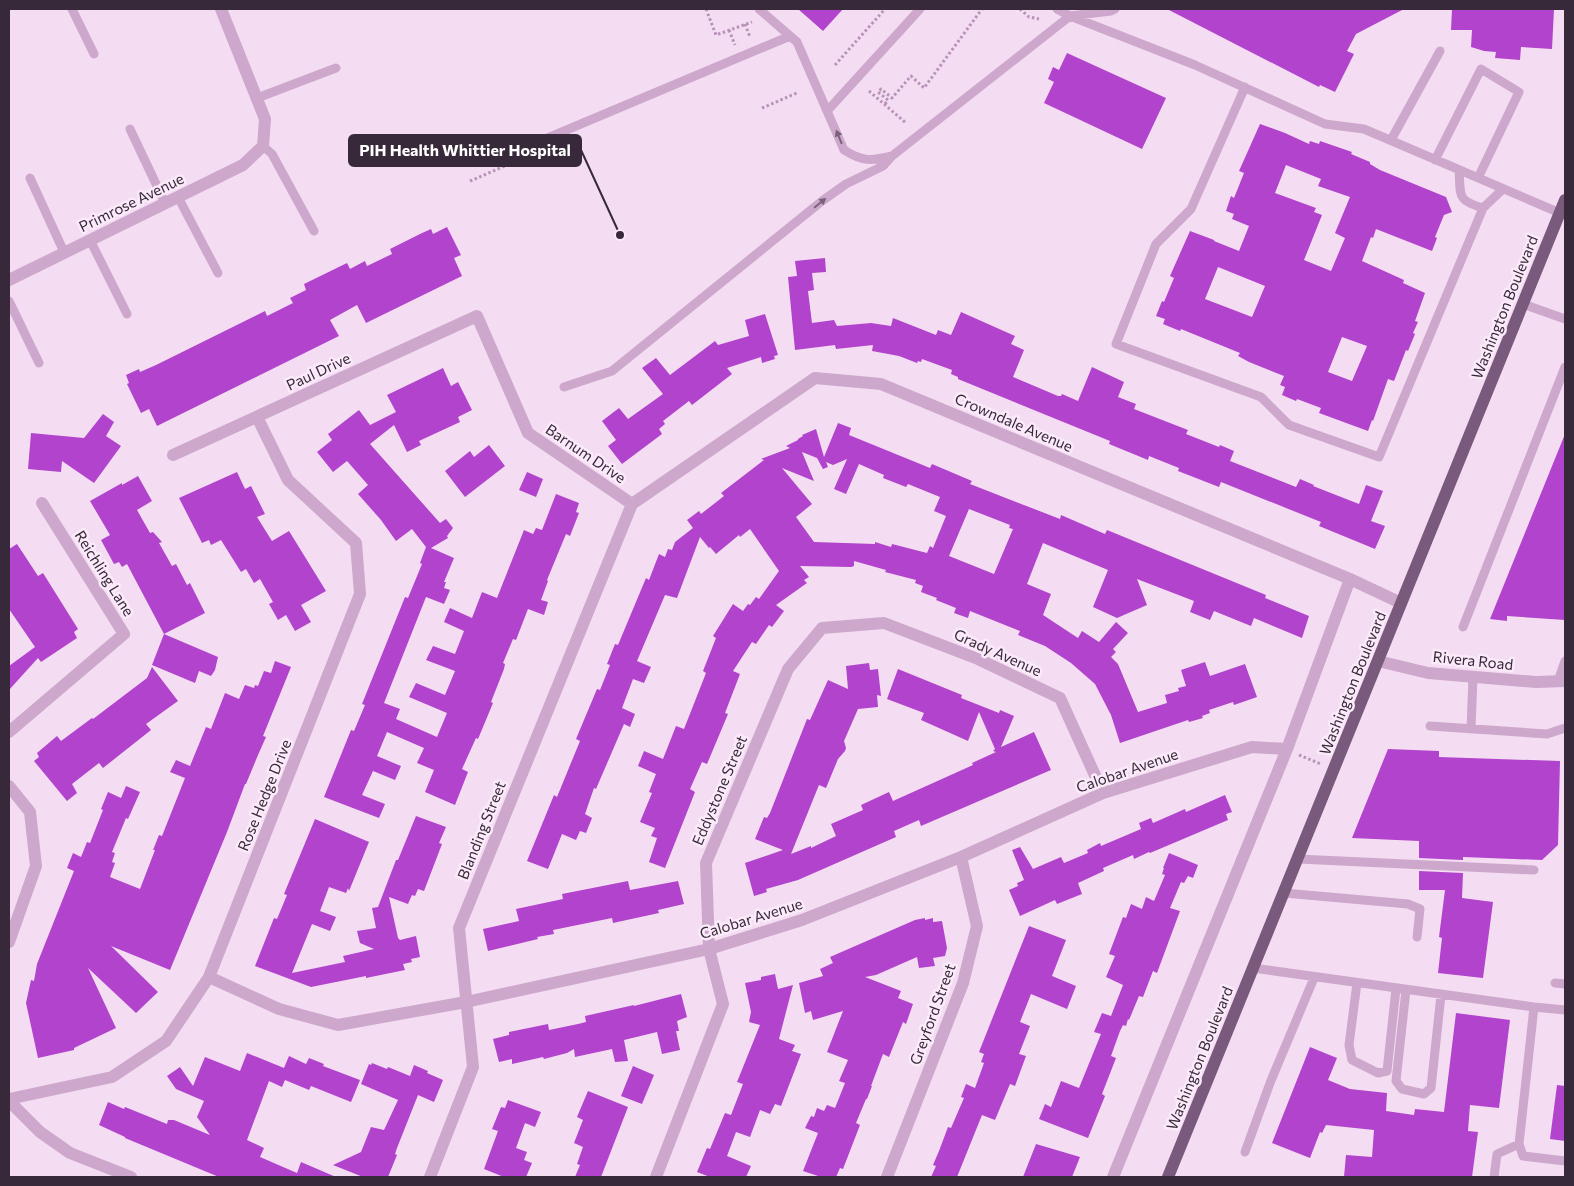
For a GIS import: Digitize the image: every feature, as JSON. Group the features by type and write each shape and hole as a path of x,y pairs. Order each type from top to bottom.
{"main road":[{"name":"Washington Boulevard","path":"1168,1177 1565,200"}],"street":[{"path":"221,9 266,119 263,146"},
{"name":"Primrose Avenue","path":"9,280 243,165 263,146"},
{"name":"Paul Drive","path":"173,455 477,316"},
{"name":"Barnum Drive","path":"477,316 528,433 632,504"},
{"name":"Crowndale Avenue","path":"632,504 815,378 881,384 1350,579 1401,603"},
{"name":"Rose Hedge Drive","path":"9,1100 112,1077 166,1042 209,977 360,594 356,543 288,480 257,417"},
{"name":"Reichling Lane","path":"9,732 124,634 42,503"},
{"name":"Blanding Street","path":"430,1177 473,1067 458,928 632,504"},
{"path":"1113,1177 1287,749 1350,579"},
{"name":"Grady Avenue","path":"822,628 884,623 978,659 1060,698 1103,793"},
{"name":"Eddystone Street","path":"656,1177 723,1004 709,949 706,863 788,669 822,628"},
{"name":"Rivera Road","path":"1378,660 1428,672 1536,682 1561,681"},
{"name":"Calobar Avenue","path":"209,977 278,1009 338,1025 466,1002 709,949 802,920 962,856 1103,793 1252,747 1287,749"},
{"path":"9,786 30,812 36,866 9,942"},
{"name":"Greyford Street","path":"887,1177 963,983 977,926 962,856"},
{"path":"9,1100 40,1132 70,1153 131,1177"}],"lane":[{"path":"72,9 94,54"},
{"path":"758,9 797,42 844,150 856,158 870,161 892,156"},
{"path":"828,110 920,9"},
{"path":"1057,9 1070,16 1195,65 1325,124 1364,129 1560,213"},
{"path":"564,387 612,371 846,184 883,166 892,156 1080,9"},
{"path":"1070,16 1115,9"},
{"path":"519,150 790,36"},
{"path":"1391,140 1440,51"},
{"path":"257,98 336,68"},
{"path":"1435,160 1480,69 1520,92 1478,178"},
{"path":"1245,87 1190,209 1156,244 1116,344 1261,397 1289,425 1380,457 1483,208 1503,189"},
{"path":"130,129 165,203"},
{"path":"263,146 272,154 314,231"},
{"path":"1459,170 1461,196 1467,204 1483,208"},
{"path":"30,178 64,252"},
{"path":"178,197 218,274"},
{"path":"90,240 127,314"},
{"path":"9,301 39,363"},
{"path":"1523,304 1565,319"},
{"path":"1463,627 1565,367"},
{"path":"1561,681 1565,661"},
{"path":"1471,728 1473,677"},
{"path":"1430,726 1547,734 1565,728"},
{"path":"1298,860 1534,870"},
{"path":"1284,893 1408,904 1420,909 1417,937"},
{"path":"1253,968 1314,978 1565,1010"},
{"path":"1245,1152 1270,1083 1314,978"},
{"path":"1357,983 1349,1045 1352,1060 1378,1073 1387,1071 1396,989"},
{"path":"1555,984 1565,984"},
{"path":"1406,990 1396,1081 1402,1089 1424,1094 1431,1088 1441,995"},
{"path":"1534,1007 1519,1144 1523,1156 1565,1161"},
{"path":"1494,1177 1497,1154 1519,1144"}],"path":[{"path":"706,9 716,35 752,22"},
{"path":"834,64 885,9"},
{"path":"885,104 888,100 878,92 879,90 881,89 892,98 911,76 924,88 982,9"},
{"path":"1020,9 1029,17 1039,19"},
{"path":"745,24 750,37"},
{"path":"729,30 734,45"},
{"path":"870,91 906,123"},
{"path":"762,108 797,93"},
{"path":"1287,749 1334,770"}],"building":[{"path":"798,9 843,9 823,31"},
{"path":"1167,9 1404,9 1356,34 1347,51 1354,54 1335,92 1320,85 1319,87"},
{"path":"1452,9 1554,9 1552,49 1521,47 1520,60 1495,58 1496,52 1471,47 1472,30 1451,30"},
{"path":"1067,53 1166,98 1142,149 1044,103 1054,82 1048,79 1053,67 1059,70"},
{"path":"1260,124 1309,144 1310,141 1319,144 1320,141 1352,152 1351,154 1370,162 1370,164 1380,170 1446,197 1452,212 1444,215 1435,237 1437,238 1432,251 1376,229 1362,261 1404,280 1403,283 1425,293 1415,321 1418,322 1413,333 1415,334 1408,351 1406,350 1394,381 1388,379 1368,431 1319,413 1321,408 1282,395 1285,387 1280,385 1284,376 1249,362 1238,356 1240,353 1181,329 1180,331 1163,324 1165,319 1156,316 1174,278 1170,276 1190,231 1239,251 1249,226 1232,219 1234,214 1226,211 1231,196 1234,198 1244,173 1239,171","holes":["1286,165 1321,179 1318,186 1350,197 1335,233 1345,238 1331,271 1304,260 1322,215 1314,212 1316,208 1275,193","1218,267 1265,286 1252,317 1205,299","1342,337 1367,346 1352,381 1328,372"]},
{"path":"447,227 461,255 454,258 462,276 366,323 357,305 330,320 339,336 157,426 149,409 141,413 127,384 129,383 126,375 139,369 140,372 156,365 265,311 267,316 293,303 290,298 306,290 304,284 347,263 350,269 365,261 367,266 392,254 390,249 420,234 431,229 433,234"},
{"path":"825,258 826,272 812,273 814,290 808,291 812,323 834,320 837,326 871,323 891,326 893,318 936,335 938,330 951,335 961,312 1015,336 1011,344 1024,350 1013,377 1058,396 1062,394 1078,401 1092,367 1124,382 1118,397 1136,404 1134,409 1188,430 1186,434 1234,451 1230,461 1296,487 1300,479 1359,504 1366,485 1383,491 1371,521 1385,526 1375,549 1319,526 1321,522 1221,482 1219,487 1178,471 1179,468 1149,456 1148,460 1109,444 1110,441 958,379 958,377 951,374 952,370 922,359 921,362 918,361 917,363 899,356 872,351 873,345 836,349 835,345 795,350 788,277 797,276 795,261"},
{"path":"765,314 778,355 774,356 775,359 762,363 761,357 727,368 732,374 692,405 689,401 663,421 665,424 659,429 662,434 622,464 608,446 616,440 602,421 619,408 628,419 663,394 642,368 656,358 670,375 715,341 718,345 749,336 745,320"},
{"path":"443,368 451,386 458,382 472,410 458,417 460,422 419,441 421,445 407,452 394,425 370,444 440,523 446,519 453,528 447,536 448,538 431,548 454,558 444,582 446,582 444,588 450,590 444,604 426,597 384,703 400,709 396,719 437,737 447,713 409,697 416,683 445,695 455,671 426,660 433,646 455,654 464,631 444,622 450,608 472,618 482,592 497,598 524,530 533,534 536,528 542,530 556,494 579,503 576,512 579,513 570,536 566,534 547,580 541,600 548,602 544,615 528,609 516,640 513,639 503,663 505,664 504,669 491,702 493,703 478,739 476,738 462,769 468,772 455,805 425,792 434,770 417,763 424,748 387,732 377,756 401,766 395,780 373,771 362,795 385,804 379,818 324,797 351,730 354,731 365,705 362,704 405,597 408,598 422,564 420,563 426,547 412,529 396,541 381,520 358,494 368,485 347,461 333,472 317,452 332,440 328,434 359,410 370,425 396,412 387,395"},
{"path":"103,414 114,422 106,436 121,446 94,483 62,461 61,472 28,469 31,433 84,438"},
{"path":"838,423 851,428 849,435 930,468 932,464 972,481 970,484 1060,519 1061,515 1105,534 1107,530 1266,595 1265,598 1309,616 1302,638 1254,618 1251,626 1214,611 1210,620 1190,612 1194,601 1137,579 1147,605 1117,618 1093,607 1108,570 1043,543 1027,584 1051,594 1043,615 1078,638 1082,631 1099,642 1116,622 1128,633 1113,649 1116,652 1111,657 1118,664 1138,712 1167,703 1165,695 1179,691 1178,688 1186,686 1181,670 1205,662 1210,676 1245,664 1257,697 1234,705 1233,702 1209,710 1210,713 1202,716 1203,718 1189,722 1188,720 1120,743 1111,715 1095,684 1071,663 1045,646 1018,635 1020,631 970,611 968,618 954,613 956,608 921,592 923,586 915,583 916,580 885,572 886,570 854,561 854,566 851,567 800,566 809,577 804,580 807,583 776,605 784,611 772,627 769,625 756,644 752,642 733,671 740,674 725,713 728,714 707,764 702,762 690,789 695,792 665,868 649,862 657,838 651,836 655,828 640,822 652,793 649,792 656,774 638,766 644,751 663,759 676,726 684,729 706,673 703,671 716,638 713,636 733,604 743,611 756,597 759,599 779,571 750,529 740,537 739,535 716,554 700,537 677,598 665,595 637,661 651,667 644,683 633,679 622,708 635,714 630,727 624,724 596,789 594,788 585,814 592,818 586,833 580,831 576,840 562,834 548,869 527,861 554,795 557,797 580,741 576,739 597,689 600,690 610,665 607,664 615,644 618,645 646,578 649,580 659,554 665,557 668,549 672,550 675,542 693,528 687,520 699,511 701,514 724,496 721,493 764,460 761,459 790,448 786,446 798,440 802,435 816,429 824,457","holes":["802,452 817,458 823,469 828,467 826,462 833,465 847,459 834,489 846,494 859,464 884,475 883,478 906,487 908,484 940,497 934,511 946,516 933,548 930,546 927,553 892,544 891,547 875,542 875,544 814,542 796,517 812,504 782,468 814,481","969,509 1010,525 1009,528 1013,529 994,574 949,556"]},
{"path":"1565,434 1565,620 1507,616 1507,621 1490,619"},
{"path":"489,445 505,466 465,497 445,471 470,451 474,457"},
{"path":"237,472 245,489 251,486 265,514 257,517 272,541 289,531 326,591 301,605 311,622 295,631 286,615 278,620 269,604 273,602 260,579 254,583 246,569 241,572 221,540 211,545 209,540 202,543 179,498"},
{"path":"527,472 543,479 536,497 519,490"},
{"path":"138,476 152,501 137,510 150,533 153,532 162,542 159,543 172,566 176,564 187,585 190,583 205,613 164,634 127,564 122,567 119,562 114,564 101,540 110,535 90,501"},
{"path":"17,544 38,576 43,573 78,629 74,632 77,638 41,662 38,658 9,690 9,666 35,647 9,609 9,549"},
{"path":"164,634 218,657 215,670 211,676 199,671 195,683 152,665"},
{"path":"275,661 291,667 263,736 266,737 245,784 170,970 111,946 158,992 136,1013 88,968 116,1028 74,1048 74,1050 38,1058 26,1003 31,980 34,981 37,964 74,871 67,868 73,853 81,857 87,842 90,843 108,792 121,798 126,786 140,792 128,819 126,818 112,852 115,853 112,862 115,863 110,877 140,889 159,835 162,836 185,778 170,772 176,760 190,766 206,727 211,729 225,693 239,699 245,685 254,688 255,685 258,686 264,671 271,673"},
{"path":"869,663 870,670 878,669 881,696 877,695 878,707 858,709 844,741 845,751 838,759 826,788 819,785 791,854 811,846 811,848 836,836 831,824 863,810 861,805 889,792 893,801 973,765 972,763 996,752 993,751 995,749 979,712 968,741 921,720 924,713 887,699 898,669 962,695 961,698 999,713 1000,710 1014,716 1001,747 1034,732 1051,770 921,826 919,820 894,831 896,837 798,880 766,889 767,892 754,896 745,863 783,850 755,839 764,817 767,818 770,813 807,719 810,720 828,680 848,689 846,666"},
{"path":"152,667 178,701 146,724 151,730 103,768 99,763 72,784 77,793 67,801 34,761 39,757 37,753 57,736 61,741 93,719 147,678"},
{"path":"1388,749 1439,751 1439,757 1560,761 1558,845 1542,860 1463,857 1463,860 1419,858 1419,841 1352,838"},
{"path":"1225,795 1232,812 1226,814 1228,820 1150,853 1134,859 1133,855 1103,868 1104,871 1078,883 1082,894 1057,904 1055,900 1020,916 1009,890 1018,886 1017,883 1024,880 1012,850 1020,847 1033,869 1061,857 1064,863 1088,853 1087,850 1100,843 1101,846 1141,829 1139,823 1151,818 1153,823 1185,809 1186,812"},
{"path":"416,816 446,827 439,843 442,844 424,891 418,889 415,896 412,895 408,904 389,897 398,938 400,940 416,936 420,957 411,959 412,962 403,964 405,970 311,987 255,966 274,918 277,919 287,895 284,894 315,819 369,842 349,891 348,888 346,893 329,887 320,911 336,917 330,931 312,924 292,973 345,962 343,956 374,949 360,943 357,931 376,928 372,908 378,907 396,860 398,860"},
{"path":"1169,853 1198,865 1193,878 1188,876 1184,883 1181,882 1170,908 1180,911 1157,973 1153,971 1143,997 1139,996 1126,1026 1123,1025 1120,1031 1111,1056 1116,1058 1102,1094 1105,1096 1088,1138 1039,1119 1045,1104 1051,1107 1061,1081 1079,1088 1101,1034 1094,1032 1102,1013 1111,1016 1123,985 1106,977 1115,956 1109,954 1123,917 1126,918 1131,904 1142,909 1146,897 1154,901 1165,875 1162,874 1163,868"},
{"path":"1419,871 1463,873 1462,898 1493,902 1483,978 1438,973 1442,938 1439,937 1445,890 1419,890"},
{"path":"628,881 630,890 678,881 684,904 658,910 659,913 613,923 612,918 553,930 554,934 488,951 483,929 519,921 516,909 563,899 562,894"},
{"path":"925,918 925,920 933,918 933,922 942,921 947,948 945,956 933,958 935,966 919,968 917,957 876,975 865,977 901,991 898,998 913,1004 906,1024 903,1022 889,1057 883,1054 856,1123 860,1125 843,1169 840,1168 836,1177 821,1177 803,1171 818,1133 805,1128 811,1116 814,1117 817,1108 824,1111 827,1105 835,1108 845,1083 839,1081 848,1060 827,1052 843,1011 813,1020 811,1011 805,1013 799,983 823,976 820,969 833,963 830,957 915,920"},
{"path":"1029,926 1066,940 1052,976 1076,986 1067,1009 1031,994 1020,1022 1030,1026 1019,1054 1026,1056 1015,1086 1010,1084 995,1120 982,1115 957,1177 931,1177 936,1166 933,1165 948,1127 951,1128 964,1098 961,1097 966,1084 975,1088 984,1063 981,1062 984,1054 979,1052"},
{"path":"775,974 778,989 793,985 779,1039 795,1045 792,1051 801,1054 781,1106 775,1104 770,1114 760,1110 750,1137 736,1132 727,1156 751,1166 746,1177 710,1177 697,1172 707,1148 710,1149 725,1113 731,1115 743,1084 737,1082 760,1025 749,1022 751,1012 745,983 761,980 761,977"},
{"path":"681,994 687,1017 677,1021 679,1031 676,1031 680,1050 662,1054 657,1032 624,1040 628,1061 615,1062 612,1049 575,1057 574,1049 567,1053 544,1059 543,1057 512,1064 512,1059 499,1062 493,1039 509,1035 509,1032 548,1024 549,1030 578,1024 586,1022 585,1016"},
{"path":"1456,1013 1510,1020 1499,1108 1470,1105 1468,1131 1478,1132 1472,1177 1344,1177 1346,1155 1372,1157 1374,1130 1326,1125 1322,1133 1320,1132 1310,1158 1272,1143 1310,1047 1337,1058 1328,1080 1350,1089 1387,1093 1386,1111 1414,1115 1415,1109 1444,1112"},
{"path":"247,1053 284,1068 289,1056 306,1064 309,1058 324,1064 323,1066 360,1080 351,1102 311,1086 309,1090 285,1080 282,1087 269,1081 247,1140 264,1148 260,1157 297,1173 301,1162 336,1177 219,1177 125,1138 99,1125 108,1102 167,1124 168,1120 174,1120 210,1135 197,1117 204,1101 176,1089 167,1076 180,1067 193,1086 205,1057 240,1071"},
{"path":"372,1063 410,1076 414,1065 443,1080 434,1102 418,1095 397,1148 395,1154 397,1155 388,1177 363,1177 333,1165 361,1152 371,1127 384,1130 398,1100 361,1084 369,1064 371,1065"},
{"path":"633,1066 654,1075 642,1104 621,1096"},
{"path":"1557,1085 1565,1086 1565,1141 1550,1139"},
{"path":"588,1091 628,1107 601,1177 575,1177 580,1165 577,1164 583,1147 574,1143 583,1120 577,1117"},
{"path":"508,1100 541,1112 535,1127 525,1123 516,1148 527,1152 524,1160 532,1163 526,1177 504,1177 484,1169 498,1131 492,1129 501,1107 505,1108"},
{"path":"1036,1144 1080,1157 1072,1177 1023,1177"}],"place":[{"name":"PIH Health Whittier Hospital","path":"620,235"}]}
